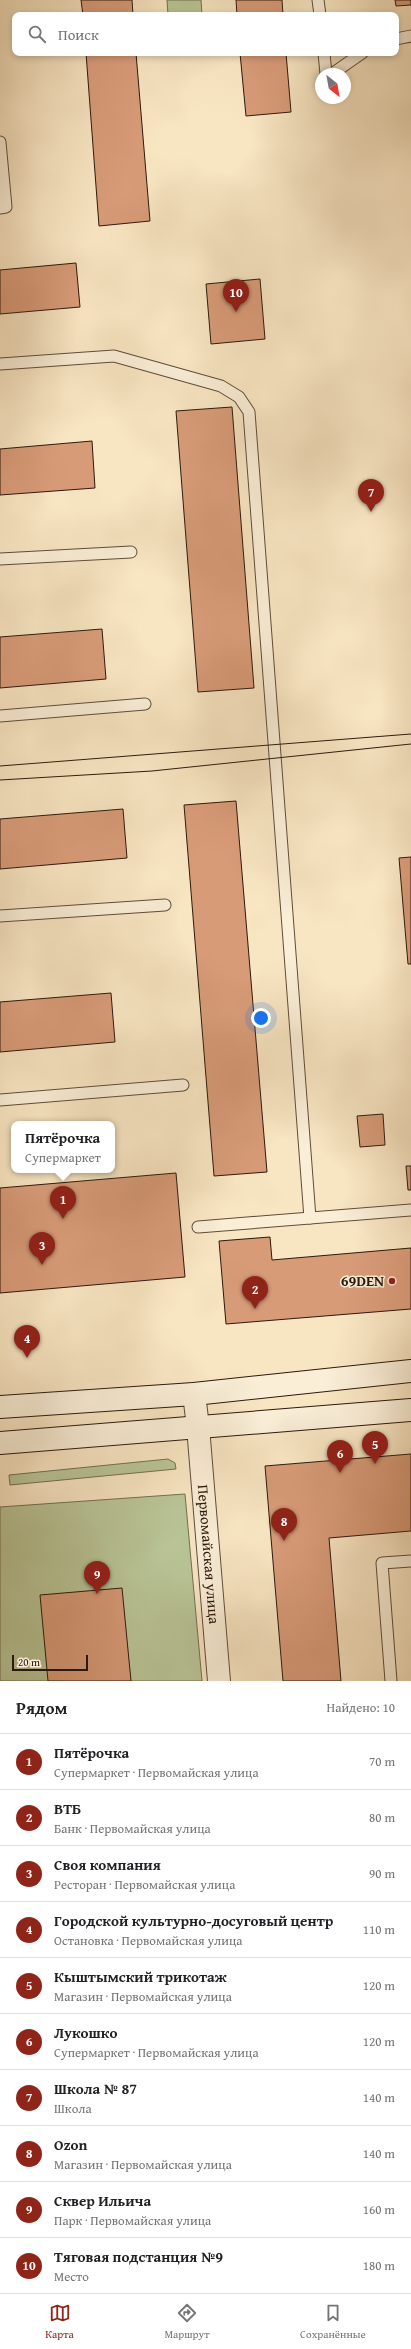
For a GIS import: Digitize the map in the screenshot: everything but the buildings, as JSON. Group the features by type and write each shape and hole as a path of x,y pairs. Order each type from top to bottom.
{"main road":[{"path":"0,1407 194,1394 411,1372"},
{"name":"Первомайская улица","path":"194,1394 219,1681"},
{"path":"0,1443 411,1410"}],"lane":[{"path":"318,0 320,12"},
{"path":"399,38 411,36"},
{"path":"324,56 325,68"},
{"path":"341,68 358,56"},
{"path":"0,142 6,207 0,208"},
{"path":"0,364 114,356 221,386 239,397 249,412 310,1218"},
{"path":"0,559 131,552"},
{"path":"0,716 145,704"},
{"path":"0,916 165,905"},
{"path":"0,1100 183,1085"},
{"path":"198,1227 411,1210"},
{"path":"391,1681 382,1563 411,1561"}],"green space":[{"path":"167,0 201,0 202,12 168,12"},
{"path":"168,1459 175,1463 176,1469 10,1485 9,1475"},
{"path":"185,1494 202,1681 0,1681 0,1507"}],"tram line":[{"path":"0,766 411,734"},
{"path":"0,780 152,771 411,744"}],"place":[{"name":"Тяговая подстанция №9","path":"236,312"},
{"name":"Школа № 87","path":"371,512"},
{"name":"Пятёрочка","path":"63,1219"},
{"name":"Своя компания","path":"42,1265"},
{"name":"69DEN","path":"392,1281"},
{"name":"ВТБ","path":"255,1309"},
{"name":"Городской культурно-досуговый центр","path":"27,1358"},
{"name":"Кыштымский трикотаж","path":"375,1464"},
{"name":"Лукошко","path":"340,1473"},
{"name":"Ozon","path":"284,1541"},
{"name":"Сквер Ильича","path":"97,1594"}]}
